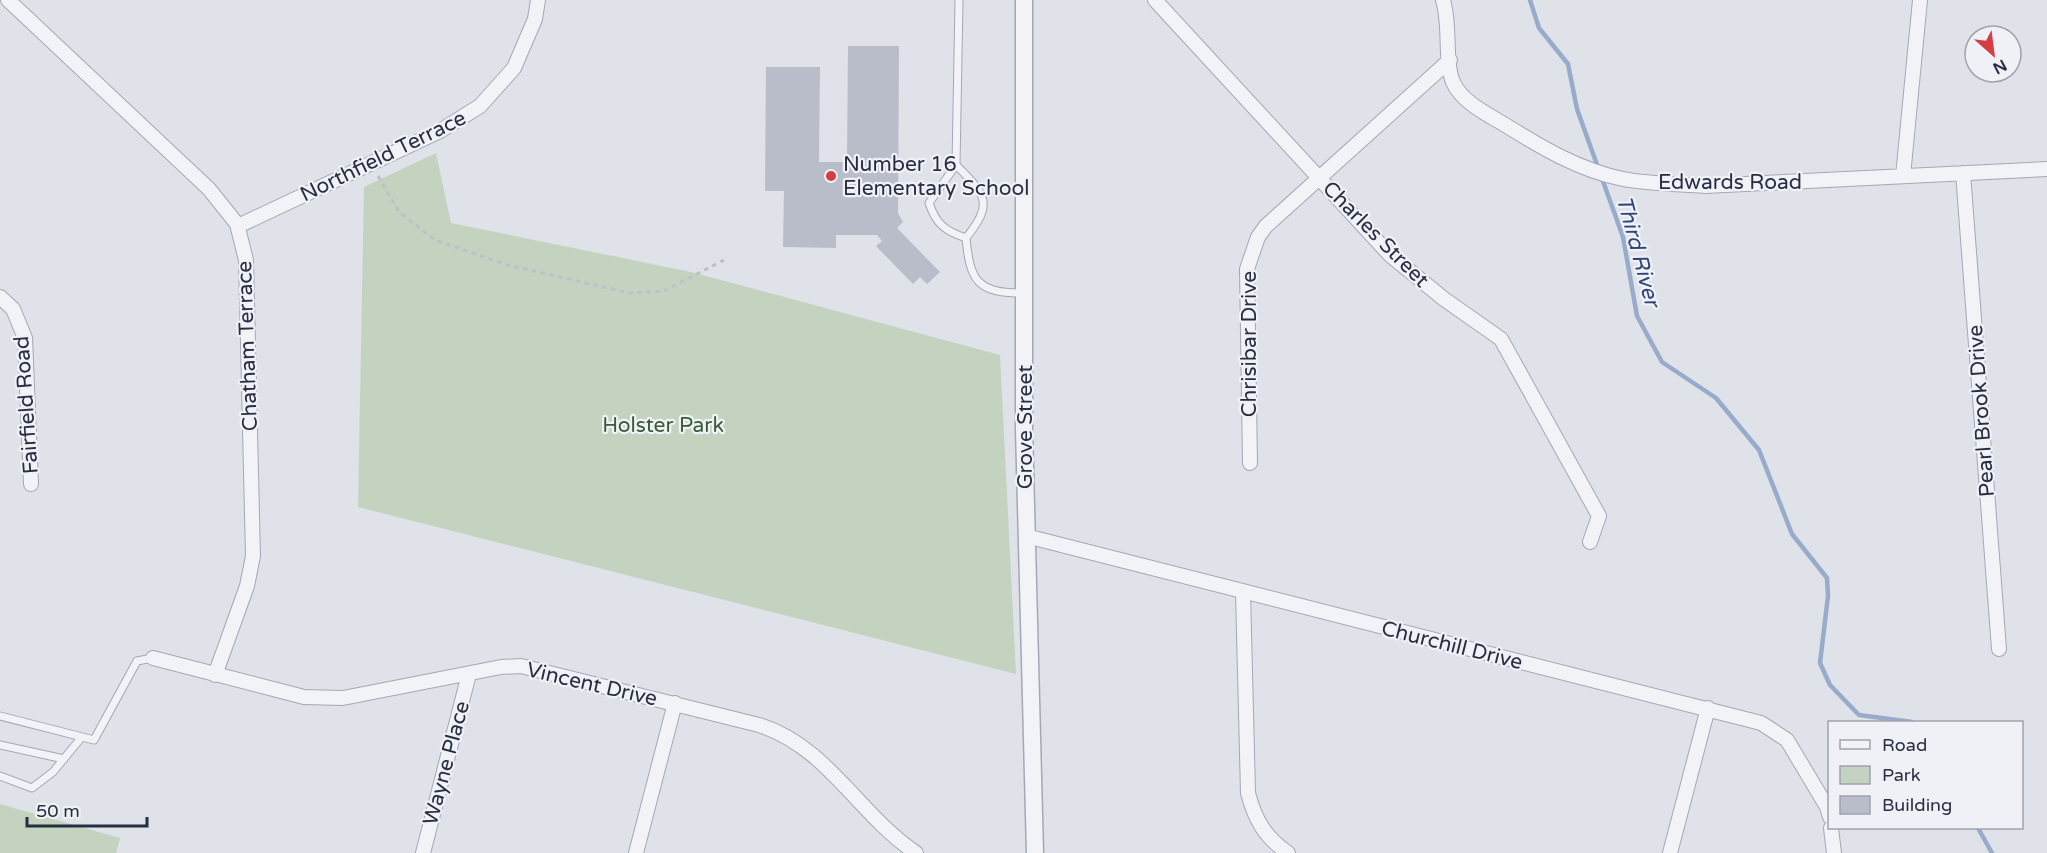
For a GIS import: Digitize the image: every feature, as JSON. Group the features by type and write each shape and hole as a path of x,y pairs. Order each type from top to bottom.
{"street":[{"name":"Chatham Terrace","path":"8,0 209,189 238,226 246,260 253,556 247,586 216,675"},
{"name":"Northfield Terrace","path":"238,226 447,127 480,106 514,68 535,19 538,0"},
{"name":"Grove Street","path":"1024,0 1026,536 1035,853"},
{"name":"Charles Street","path":"1155,0 1390,255 1415,277 1501,339 1599,516 1590,542"},
{"name":"Edwards Road","path":"1443,0 1449,28 1453,81 1459,91 1488,115 1546,151 1621,178 1705,186 2047,169"},
{"path":"1903,176 1920,0"},
{"name":"Chrisibar Drive","path":"1250,463 1246,333 1249,258 1266,226 1450,60"},
{"name":"Pearl Brook Drive","path":"1962,173 1999,649"},
{"name":"Fairfield Road","path":"0,297 13,309 25,338 31,484"},
{"name":"Churchill Drive","path":"1026,536 1761,723 1787,740 1822,798 1828,812"},
{"path":"1244,592 1248,793 1257,821 1264,833 1288,853"},
{"name":"Vincent Drive","path":"153,658 304,697 322,699 343,698 501,667 521,666 675,703 759,725 781,732 795,740 833,773 898,841 916,853"},
{"name":"Wayne Place","path":"423,853 469,674"},
{"path":"636,853 675,703"},
{"path":"1670,853 1708,708"},
{"path":"1831,829 1834,853"}],"lane":[{"path":"959,0 956,165 929,203 935,221 949,232 966,238"},
{"path":"956,165 978,188 984,205 982,218 966,238 968,264 978,282 996,293 1024,293"},
{"path":"0,716 91,741 96,738 137,661 153,658"},
{"path":"0,776 32,788 53,772 81,738"},
{"path":"0,745 64,759"}],"path":[{"path":"371,163 399,212 435,240 508,266 629,293 664,291 724,260"}],"green space":[{"name":"Holster Park","path":"436,153 451,223 691,272 1000,355 1016,674 358,507 364,187"},
{"path":"0,804 120,838 116,853 0,853"}],"building":[{"name":"Number 16 Elementary School","path":"848,46 899,46 898,213 903,222 897,228 940,272 927,284 920,277 913,284 876,246 882,241 877,235 836,235 836,248 783,247 784,191 765,191 766,67 820,67 819,162 847,162"}],"waterway":[{"name":"Third River","path":"1530,0 1539,28 1568,64 1577,109 1623,237 1637,316 1662,362 1716,398 1759,450 1792,534 1827,578 1828,596 1820,663 1830,685 1859,715 1904,721"},
{"name":"Third River","path":"1979,829 1992,853"}],"place":[{"name":"Number 16 Elementary School","path":"831,176"}]}
